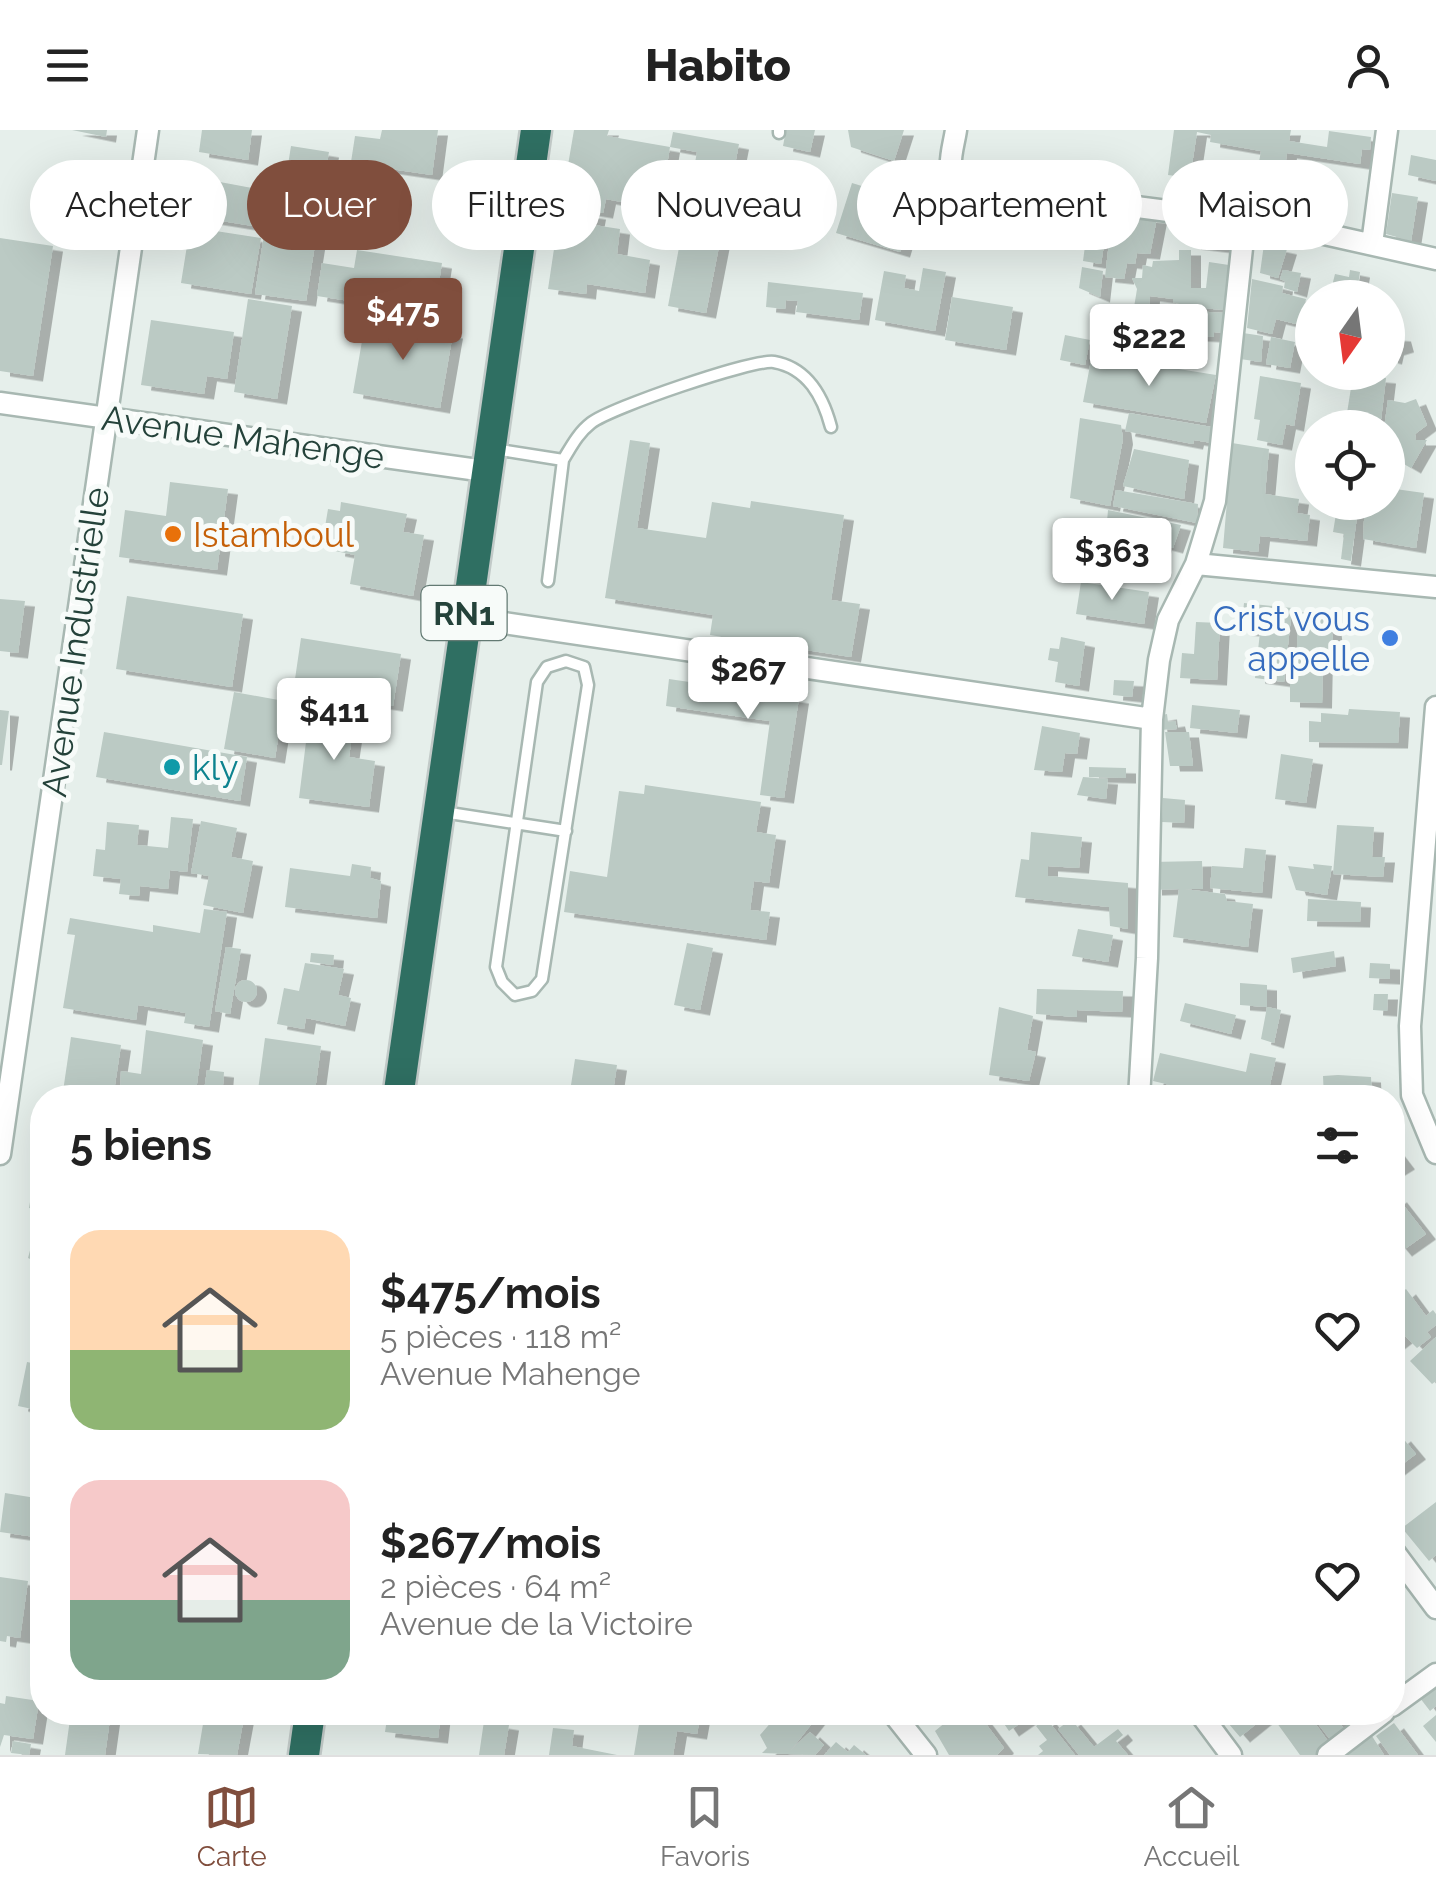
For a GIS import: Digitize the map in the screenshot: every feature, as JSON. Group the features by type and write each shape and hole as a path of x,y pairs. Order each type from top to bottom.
{"highway":[{"name":"RN1","path":"400,1085 463,617 536,130"},
{"path":"304,1755 308,1725"}],"street":[{"name":"Avenue Industrielle","path":"0,1154 148,130"},
{"path":"956,130 950,171 954,180 965,185 1162,210"},
{"path":"1372,244 1387,130"},
{"path":"1348,239 1436,259"},
{"path":"1140,1085 1147,958 1152,719 1168,620 1196,564 1215,500 1242,250"},
{"name":"Avenue Mahenge","path":"0,402 108,419 487,459"},
{"path":"1196,564 1436,587"},
{"path":"463,617 1152,719"},
{"path":"1436,707 1410,1026 1412,1095 1436,1154"},
{"path":"1405,1566 1436,1608"},
{"path":"1405,1697 1436,1674"},
{"path":"902,1725 926,1755"},
{"path":"1208,1725 1231,1755"},
{"path":"1328,1755 1367,1725"}],"lane":[{"path":"548,581 563,460 593,421 638,401 772,362 803,374 824,402 831,428"},
{"path":"487,459 563,460"},
{"path":"566,661 584,667 588,685 542,980 532,991 515,995 502,982 496,967 517,823 537,682 547,666 566,661"},
{"path":"437,812 566,831"}],"building":[{"path":"72,130 107,130 106,137"},
{"path":"202,130 252,130 248,160 199,152"},
{"path":"382,130 438,130 432,175 412,172 412,160 351,160 355,136 380,139"},
{"path":"574,130 609,130 607,136 670,147 668,160 621,160 621,202 606,199 603,213 601,160 569,160"},
{"path":"786,130 815,130 810,152 783,146"},
{"path":"848,130 904,130 894,160 851,147"},
{"path":"1174,130 1291,130 1289,141 1327,147 1329,131 1371,137 1370,150 1362,149 1360,164 1287,153 1286,160 1259,160 1261,151 1210,142 1211,135 1197,132 1193,160 1170,160"},
{"path":"673,132 739,144 736,160 695,160 697,152 670,147"},
{"path":"291,146 329,152 328,160 289,160"},
{"path":"1411,155 1436,160 1436,181 1408,175"},
{"path":"227,183 247,187 247,225 227,222"},
{"path":"852,183 857,185 857,239 837,233"},
{"path":"1392,193 1418,197 1411,241 1386,234"},
{"path":"1142,217 1157,218 1150,254 1137,253 1135,264 1127,263 1124,279 1105,277 1108,250 1142,250"},
{"path":"601,226 620,229 617,254 650,260 645,293 587,284 586,294 548,289 554,250 601,250"},
{"path":"227,233 247,236 247,250 259,250 251,294 181,283 186,250 227,250"},
{"path":"0,238 30,243 30,250 52,250 33,376 0,371"},
{"path":"262,250 314,250 306,301 255,294"},
{"path":"357,250 442,263 434,314 317,296 322,263 354,268"},
{"path":"679,250 718,250 706,313 668,306"},
{"path":"1084,250 1103,250 1101,264 1083,261"},
{"path":"1179,250 1191,250 1191,288 1206,288 1209,262 1229,265 1224,310 1190,307 1173,299 1150,296 1149,308 1224,313 1223,333 1214,332 1214,337 1130,332 1137,289 1132,278 1142,278 1143,265 1152,267 1153,261 1179,260"},
{"path":"1263,250 1287,250 1278,278 1260,273"},
{"path":"1082,267 1103,271 1100,297 1079,288"},
{"path":"923,268 946,272 935,331 875,320 884,271 906,275 904,288 919,291"},
{"path":"1283,270 1301,273 1300,280 1295,280 1295,291 1284,288 1285,281 1280,279"},
{"path":"1350,270 1360,272 1359,280 1334,280 1335,274 1349,277"},
{"path":"1252,279 1283,286 1282,293 1295,296 1295,324 1276,319 1272,334 1247,328"},
{"path":"768,282 863,293 859,320 796,312 798,301 786,300 785,309 766,307"},
{"path":"952,297 1013,307 1006,350 945,340"},
{"path":"248,299 292,306 277,399 234,392"},
{"path":"366,318 453,333 440,408 353,393"},
{"path":"151,320 234,332 227,379 207,376 204,394 141,385"},
{"path":"1094,328 1125,333 1123,346 1112,344 1109,356 1090,353"},
{"path":"1243,333 1263,336 1261,362 1240,359"},
{"path":"1065,335 1090,340 1085,365 1060,360"},
{"path":"1271,337 1295,342 1290,368 1266,364"},
{"path":"1092,355 1216,375 1206,423 1083,402"},
{"path":"1260,376 1295,382 1295,390 1300,390 1294,426 1286,424 1282,445 1257,440 1260,420 1254,419"},
{"path":"1351,390 1385,390 1382,410 1347,410"},
{"path":"1416,399 1427,425 1415,434 1416,440 1427,440 1411,468 1405,465 1405,410 1387,410 1388,400 1405,403"},
{"path":"1129,413 1212,427 1212,443 1194,440 1193,444 1125,431"},
{"path":"1080,418 1121,425 1123,439 1110,506 1070,498"},
{"path":"630,440 650,443 637,528 706,538 712,502 750,508 751,501 844,515 831,600 860,604 851,657 710,635 713,615 605,598"},
{"path":"1232,443 1269,449 1265,494 1295,498 1295,520 1309,520 1307,541 1260,536 1258,552 1223,548"},
{"path":"1134,449 1189,460 1184,499 1123,486"},
{"path":"170,482 228,489 217,570 119,557 125,510 166,516"},
{"path":"1116,490 1198,504 1197,523 1113,506"},
{"path":"1405,490 1424,493 1416,548 1363,539 1364,520 1405,520"},
{"path":"341,502 407,514 403,532 424,535 413,596 350,584 355,555 335,551 336,542 323,539 328,509 340,511"},
{"path":"1108,510 1181,525 1173,548 1162,545 1159,555 1134,549 1134,536 1106,533"},
{"path":"1335,520 1357,520 1351,561 1341,559 1344,534 1333,532"},
{"path":"1068,521 1104,528 1100,569 1070,566 1064,544"},
{"path":"1081,582 1149,592 1144,624 1076,614"},
{"path":"127,596 243,614 232,687 116,669"},
{"path":"0,599 25,601 18,653 0,651"},
{"path":"1244,603 1292,608 1284,682 1255,678 1260,632 1241,630"},
{"path":"1298,612 1324,613 1324,623 1331,625 1334,649 1323,651 1322,703 1290,702 1290,683 1296,683"},
{"path":"1196,622 1220,623 1217,680 1180,678 1182,653 1194,654"},
{"path":"1061,637 1085,642 1079,686 1055,682 1058,662 1048,660 1050,648 1059,649"},
{"path":"301,638 401,654 393,706 324,695 325,684 295,679"},
{"path":"669,679 799,698 784,798 760,795 770,721 666,706"},
{"path":"1114,680 1134,681 1132,697 1113,695"},
{"path":"234,692 284,701 275,758 224,749"},
{"path":"1192,705 1240,710 1237,733 1190,728"},
{"path":"1349,709 1400,712 1398,743 1309,742 1309,721 1321,722 1321,713 1348,715"},
{"path":"0,710 9,711 2,765 0,765"},
{"path":"310,710 355,716 349,757 375,761 369,807 299,798"},
{"path":"1167,714 1168,722 1175,721 1177,729 1158,730 1156,716"},
{"path":"1042,726 1080,733 1077,754 1065,753 1062,772 1034,770"},
{"name":"kly","path":"104,732 247,757 240,801 96,777"},
{"path":"1165,732 1189,732 1193,766 1170,766"},
{"path":"1281,754 1313,759 1306,803 1275,799"},
{"path":"1089,767 1126,768 1126,778 1089,777"},
{"path":"1083,777 1108,779 1106,799 1077,795"},
{"path":"645,785 761,802 756,832 776,835 769,883 754,881 750,910 770,912 766,940 564,912 570,871 607,877 619,791 644,794"},
{"path":"1163,798 1185,800 1184,823 1162,822"},
{"path":"171,817 193,819 187,872 170,870 168,889 140,886 139,896 119,894 121,879 93,876 96,849 105,850 107,822 139,825 137,845 168,848"},
{"path":"201,821 237,828 231,857 253,861 243,913 203,905 209,876 191,873"},
{"path":"1337,825 1374,827 1372,857 1385,857 1383,877 1333,874"},
{"path":"1031,832 1082,837 1079,868 1048,866 1048,876 1128,883 1128,929 1110,926 1109,907 1015,897 1021,859 1029,860"},
{"path":"1245,848 1266,850 1262,893 1210,888 1212,866 1243,868"},
{"path":"1202,861 1203,889 1184,889 1225,894 1227,901 1253,904 1248,947 1173,937 1179,889 1152,890 1151,862"},
{"path":"352,864 371,867 370,878 381,881 377,918 285,907 290,868 350,876"},
{"path":"1313,864 1332,866 1327,895 1296,890 1288,866 1314,869"},
{"path":"1308,899 1361,902 1360,922 1307,921"},
{"path":"204,909 227,912 209,1027 184,1023 186,1013 138,1005 136,1020 63,1008 75,935 67,934 70,918 153,932 153,925 200,933"},
{"path":"1078,929 1113,935 1108,962 1072,956"},
{"path":"687,943 713,948 700,1010 674,1005"},
{"path":"226,947 241,949 230,1014 215,1011"},
{"path":"1334,951 1336,966 1293,973 1291,958"},
{"path":"311,953 334,955 333,965 310,962"},
{"path":"305,963 344,969 338,995 351,998 345,1026 306,1018 304,1029 277,1024 284,988 299,991"},
{"path":"1370,963 1390,964 1390,979 1369,978"},
{"path":"246,980 254,983 254,999 246,1002 238,999 235,991 238,983"},
{"path":"1240,983 1267,985 1267,1007 1240,1005"},
{"path":"1037,989 1123,991 1122,1012 1077,1010 1077,1017 1036,1014"},
{"path":"1374,994 1388,994 1387,1011 1373,1010"},
{"path":"1185,1003 1236,1015 1231,1034 1180,1021"},
{"path":"999,1007 1033,1016 1027,1050 1036,1052 1029,1081 989,1075"},
{"path":"1267,1007 1281,1010 1274,1043 1261,1039"},
{"path":"146,1030 203,1040 197,1085 120,1085 121,1071 141,1074"},
{"path":"71,1037 121,1045 115,1085 64,1085"},
{"path":"265,1038 321,1046 316,1085 259,1085"},
{"path":"1160,1053 1246,1072 1250,1053 1276,1058 1270,1085 1170,1085 1153,1081"},
{"path":"575,1059 617,1065 614,1085 571,1085"},
{"path":"207,1070 224,1072 223,1085 205,1085"},
{"path":"1323,1076 1371,1077 1371,1085 1323,1085"},
{"path":"1405,1207 1426,1234 1405,1249"},
{"path":"1405,1290 1426,1316 1433,1310 1436,1314 1436,1325 1427,1332 1431,1337 1417,1348 1405,1336"},
{"path":"1436,1337 1436,1381 1432,1384 1410,1361"},
{"path":"27,1362 30,1363 30,1408 18,1406"},
{"path":"1405,1441 1416,1454 1405,1462"},
{"path":"5,1493 30,1497 30,1536 0,1532"},
{"path":"1436,1502 1436,1555 1429,1561 1405,1532 1405,1526"},
{"path":"0,1577 28,1581 20,1638 7,1636 6,1642 0,1641"},
{"path":"1436,1686 1436,1706 1430,1711 1420,1698"},
{"path":"6,1696 30,1700 30,1725 35,1725 33,1739 4,1735 0,1747 0,1703 5,1704"},
{"path":"1436,1715 1436,1742 1423,1726"},
{"path":"69,1725 109,1725 105,1755 65,1755"},
{"path":"203,1725 243,1725 237,1755 198,1754"},
{"path":"386,1725 440,1725 438,1738 385,1732"},
{"path":"483,1725 509,1725 504,1755 479,1755"},
{"path":"639,1725 699,1725 697,1734 677,1731 673,1755 634,1755"},
{"path":"769,1725 811,1725 791,1750 810,1732 824,1745 815,1755 762,1753 767,1748 760,1735"},
{"path":"942,1725 987,1725 1004,1748 997,1755 949,1755 935,1731"},
{"path":"1051,1725 1075,1755 1038,1755 1043,1751 1039,1746 1047,1740 1036,1726"},
{"path":"1076,1725 1094,1747 1118,1729 1123,1735 1116,1741 1128,1755 1079,1755 1058,1729"},
{"path":"1230,1725 1255,1725 1240,1737"},
{"path":"1278,1725 1316,1725 1330,1744 1315,1755 1300,1755"},
{"path":"1319,1725 1341,1725 1346,1731 1332,1742"},
{"path":"1396,1725 1418,1755 1390,1755 1376,1736"},
{"path":"553,1728 574,1730 572,1746 617,1755 549,1755"},
{"path":"1372,1736 1384,1755 1348,1755"},
{"path":"13,1741 31,1744 29,1755 11,1753"},
{"path":"836,1742 848,1752 854,1745 866,1755 824,1755"}],"place":[{"name":"Istamboul","path":"173,534"},
{"name":"Crist vous appelle","path":"1390,638"},
{"name":"kly","path":"172,767"}]}
